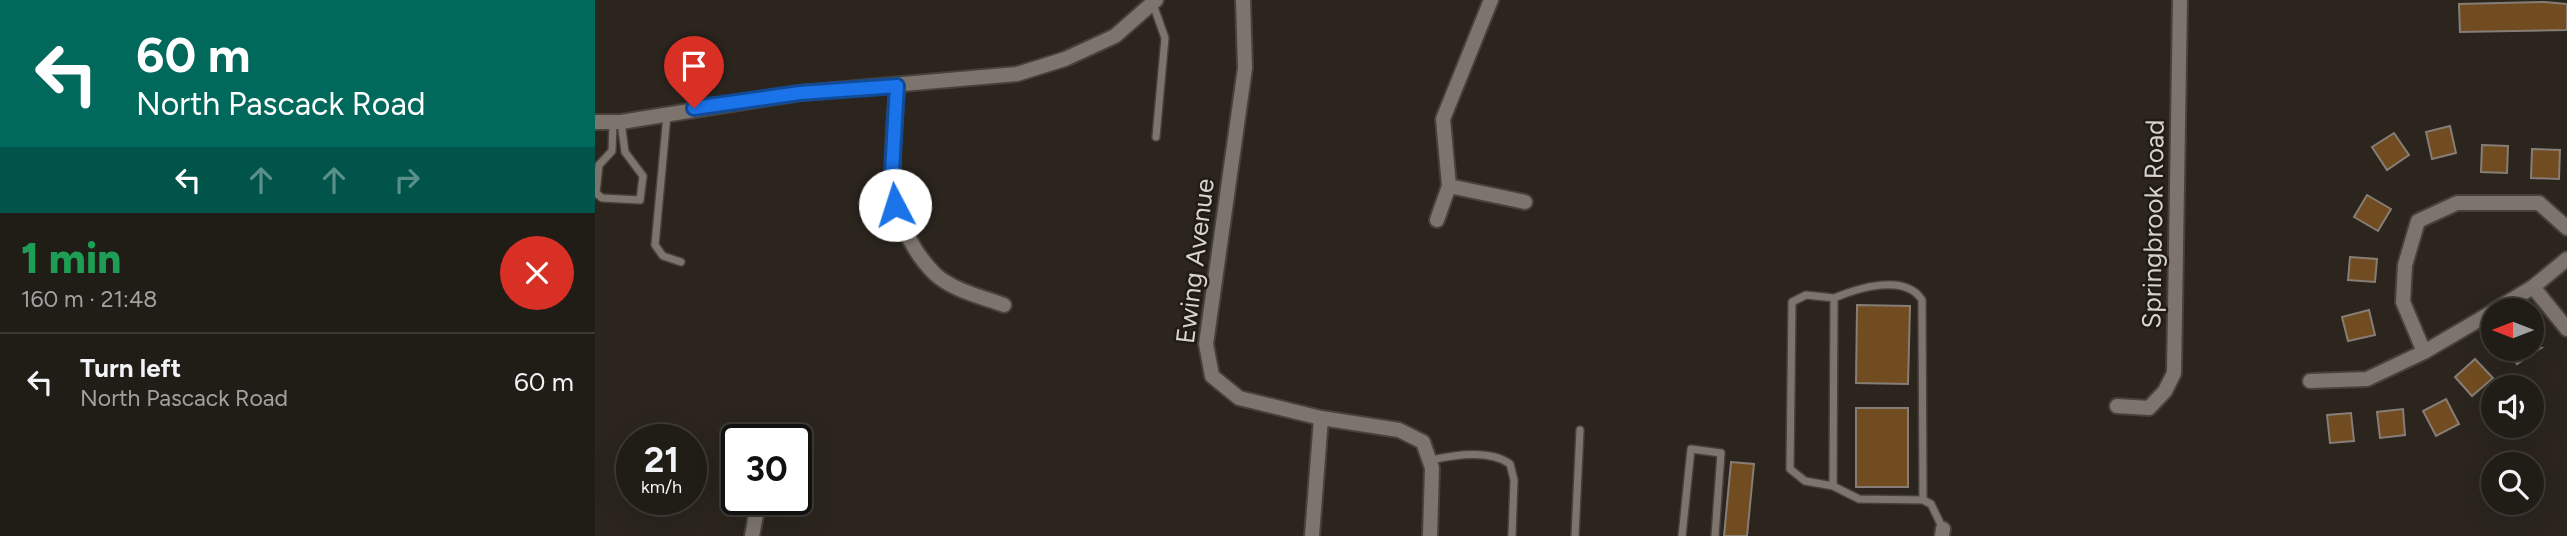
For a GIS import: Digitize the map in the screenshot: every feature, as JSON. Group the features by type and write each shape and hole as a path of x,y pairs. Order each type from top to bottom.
{"street":[{"name":"Ewing Avenue","path":"1243,0 1245,68 1206,344 1212,376 1239,398 1321,418 1399,430 1423,442 1431,460"},
{"path":"1437,220 1448,187 1443,119 1491,0"},
{"name":"Springbrook Road","path":"2117,406 2149,408 2165,391 2174,373 2180,0"},
{"path":"595,122 617,122 800,93 1017,74 1065,59 1115,36 1155,2"},
{"path":"897,86 892,172 895,205 912,244 936,275 963,290 1004,305"},
{"path":"1448,187 1525,202"},
{"path":"2424,352 2403,302 2405,265 2418,221 2457,203 2539,203 2567,228"},
{"path":"2515,298 2567,259"},
{"path":"2533,287 2567,329"},
{"path":"2310,381 2367,379 2424,352 2481,318"},
{"path":"1312,536 1321,418"},
{"path":"1430,536 1431,460"},
{"path":"752,536 756,515"}],"lane":[{"path":"1155,2 1165,38 1156,137"},
{"path":"668,112 655,245 663,256 681,262"},
{"path":"617,122 625,152 643,176 640,201 602,198 596,193 599,165 612,151 617,122"},
{"path":"1923,500 1922,300 1911,289 1861,287 1834,298 1806,295 1792,302 1790,469 1805,481 1833,486 1859,499 1923,500 1931,504 1942,532"},
{"path":"1833,486 1834,298"},
{"path":"1574,536 1580,430"},
{"path":"1682,536 1691,449 1721,453 1716,536"},
{"path":"1431,460 1460,454 1500,458 1510,464 1514,489 1512,535"}],"building":[{"path":"2459,4 2567,4 2567,30 2460,32"},
{"path":"2450,126 2456,153 2432,159 2426,132"},
{"path":"2394,133 2409,155 2387,170 2372,147"},
{"path":"2482,145 2508,146 2507,173 2481,172"},
{"path":"2532,149 2560,150 2559,179 2531,178"},
{"path":"2367,195 2391,209 2378,231 2354,217"},
{"path":"2350,257 2377,259 2375,282 2348,280"},
{"path":"1857,305 1910,306 1908,384 1856,383"},
{"path":"2369,310 2375,335 2348,341 2342,317"},
{"path":"2475,359 2490,375 2481,375 2481,388 2472,396 2455,377"},
{"path":"2446,399 2459,424 2436,436 2423,411"},
{"path":"1856,408 1908,408 1908,487 1856,487"},
{"path":"2403,409 2405,435 2380,438 2377,412"},
{"path":"2351,413 2354,441 2330,443 2327,415"},
{"path":"1731,462 1754,464 1747,536 1724,536"}],"route":[{"path":"694,108 800,93 897,86 892,172 895,205"}]}
